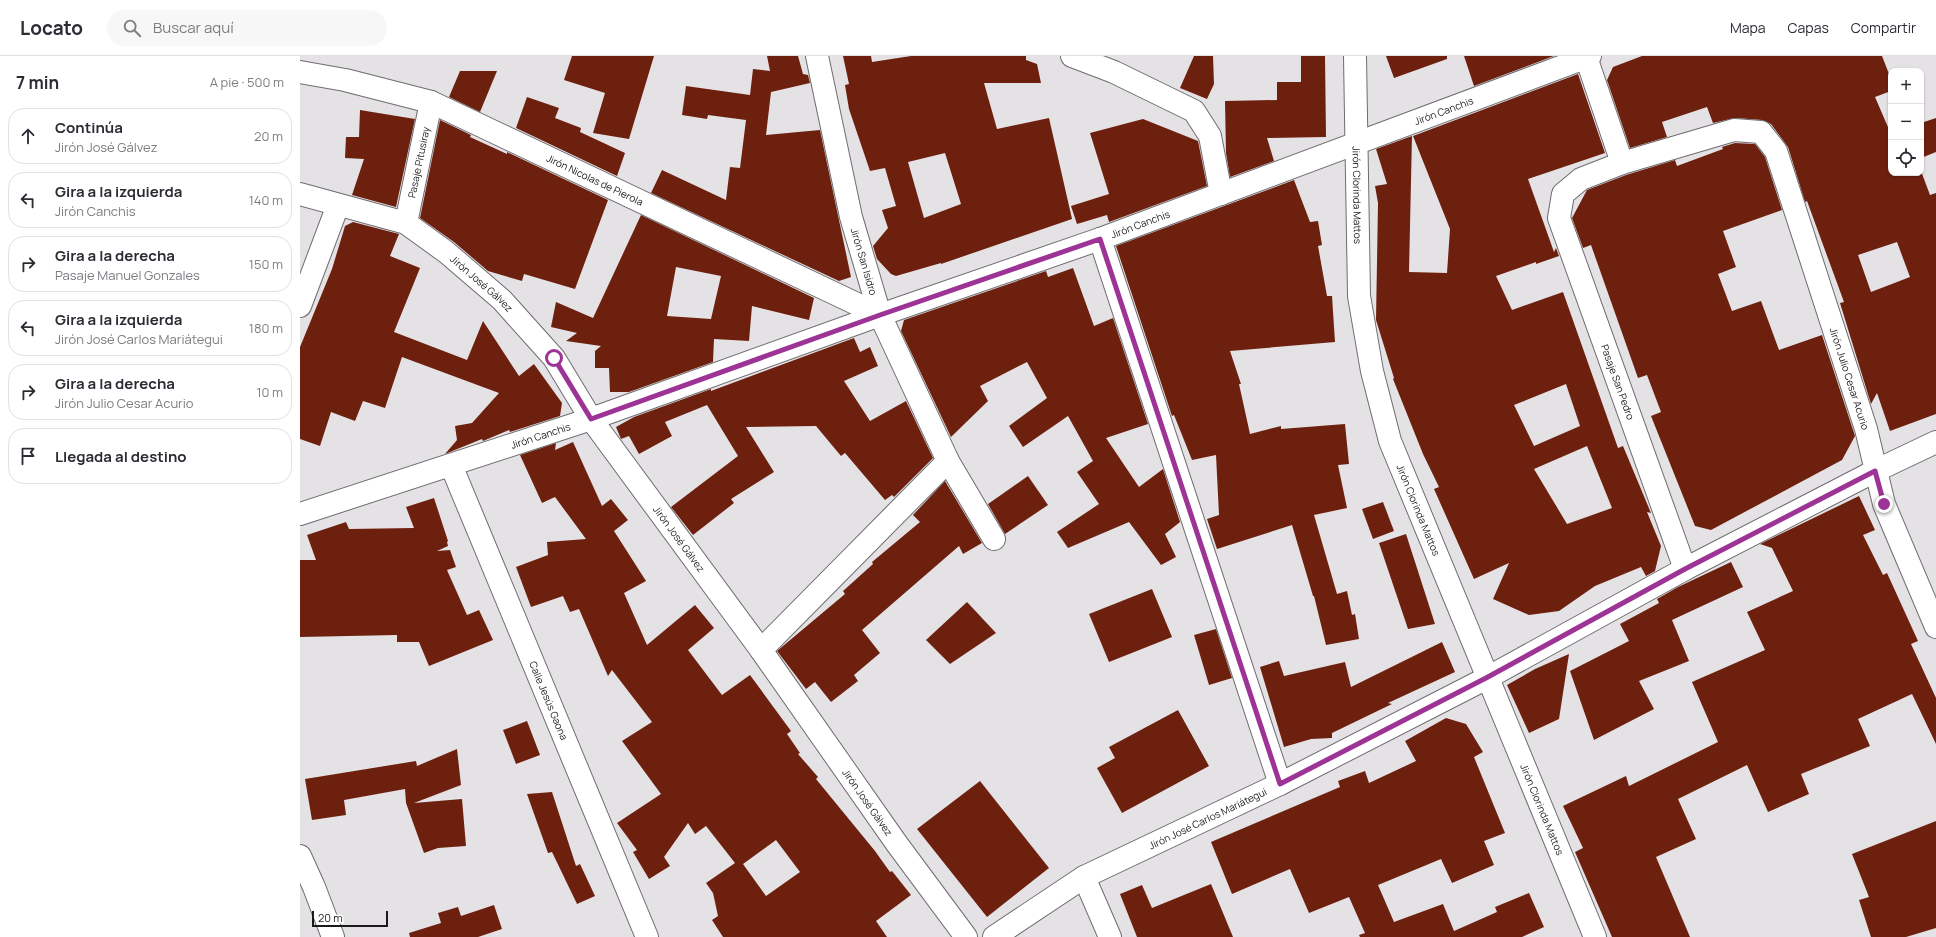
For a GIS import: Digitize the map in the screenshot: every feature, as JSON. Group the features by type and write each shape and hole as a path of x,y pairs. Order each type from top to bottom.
{"street":[{"name":"Jirón San Isidro","path":"817,56 852,217 880,315 948,460 994,539"},
{"path":"1072,56 1114,64 1194,111 1210,136 1221,194"},
{"name":"Jirón Clorinda Mattos","path":"1355,56 1359,296 1372,371 1390,441 1486,678 1595,937"},
{"name":"Jirón Canchis","path":"300,514 591,419 880,315 1100,239 1588,57"},
{"path":"1588,57 1622,163"},
{"name":"Jirón Nicolas de Pierola","path":"300,72 345,80 431,102 880,315"},
{"name":"Pasaje Pitusiray","path":"406,223 431,102"},
{"name":"Jirón Julio Cesar Acurio","path":"1622,163 1734,130 1761,132 1776,151 1866,429 1884,504 1936,627"},
{"name":"Pasaje San Pedro","path":"1622,163 1581,179 1563,194 1559,218 1685,569"},
{"name":"Jirón José Gálvez","path":"300,194 406,223 446,252 502,300 554,358 591,419 761,650 897,844 966,937"},
{"path":"300,306 338,205"},
{"path":"1100,239 1280,784"},
{"name":"Jirón José Carlos Mariátegui","path":"994,937 1084,877 1280,784 1486,678 1685,569 1875,471 1936,442"},
{"path":"761,650 948,460"},
{"name":"Calle Jesús Gaona","path":"451,465 647,937"},
{"path":"300,856 314,887 333,937"},
{"path":"1084,877 1110,937"}],"building":[{"path":"572,56 654,56 629,139 593,133 605,93 564,80"},
{"path":"767,56 798,56 803,74 808,75 810,83 771,92 766,135 820,130 851,277 839,281 651,193 662,170 726,200 730,167 740,168 746,120 708,115 707,119 682,115 686,86 750,95 753,69 770,71"},
{"path":"843,56 871,56 872,62 911,56 1026,56 1026,60 1037,64 1041,83 984,83 997,129 1049,118 1072,219 941,264 896,276 891,274 877,259 873,246 888,228 882,210 896,206 885,168 870,171 849,109 845,85 849,84","holes":["945,153 961,204 924,218 908,162"]},
{"path":"1194,56 1213,56 1214,84 1207,99 1180,88"},
{"path":"1301,56 1325,56 1326,137 1267,138 1274,161 1230,177 1226,153 1225,101 1277,100 1277,82 1301,82"},
{"path":"1386,56 1447,56 1447,59 1394,78"},
{"path":"1464,56 1554,56 1474,86"},
{"path":"1642,56 1882,56 1888,71 1888,92 1875,97 1888,127 1888,176 1923,176 1930,195 1936,193 1936,414 1890,431 1877,393 1871,404 1840,303 1844,302 1807,201 1805,202 1788,147 1771,124 1762,120 1735,118 1713,123 1707,107 1662,122 1667,137 1630,148 1607,80 1613,67","holes":["1897,242 1910,277 1871,292 1858,255"]},
{"path":"460,71 497,71 480,112 449,97"},
{"path":"1578,74 1605,153 1528,179 1554,252 1556,248 1559,256 1536,264 1536,262 1496,276 1512,310 1563,292 1618,448 1623,446 1651,513 1647,512 1661,546 1655,571 1646,576 1641,567 1595,586 1559,611 1529,615 1493,599 1509,563 1474,579 1434,489 1439,487 1423,454 1393,379 1394,378 1376,320 1378,203 1375,186 1387,184 1376,149 1412,136 1409,272 1447,273 1450,229 1413,136","holes":["1566,384 1580,426 1534,446 1514,405","1587,446 1612,508 1567,524 1534,469"]},
{"path":"527,97 559,108 555,118 581,128 580,132 625,153 617,176 516,128"},
{"path":"360,110 415,119 396,207 352,195 364,159 345,158 346,137 359,137"},
{"path":"1936,118 1936,152 1924,157 1924,140 1924,122"},
{"path":"1143,119 1198,141 1207,186 1109,222 1107,215 1077,224 1071,206 1109,194 1090,133"},
{"path":"440,120 471,135 470,137 507,154 507,152 608,200 575,289 524,274 522,281 488,271 454,242 420,218"},
{"path":"1735,143 1755,144 1765,157 1782,210 1723,231 1736,267 1718,274 1732,311 1761,301 1779,350 1822,335 1855,436 1842,460 1711,530 1695,526 1651,416 1661,412 1647,375 1638,378 1591,245 1583,248 1572,218 1587,190 1626,175 1675,160 1677,166"},
{"path":"1294,180 1310,222 1318,221 1322,245 1318,246 1327,296 1332,296 1335,342 1230,351 1241,384 1239,384 1250,434 1281,426 1281,429 1345,424 1349,464 1338,465 1347,508 1314,515 1337,594 1347,591 1352,615 1355,614 1359,639 1326,645 1314,596 1292,525 1217,549 1207,519 1219,515 1216,455 1192,460 1174,415 1172,416 1116,246"},
{"path":"641,215 814,298 809,320 752,306 749,341 714,339 713,362 629,392 610,392 609,368 595,368 595,351 601,346 566,341 577,333 551,327 556,302 593,318","holes":["676,267 721,276 711,319 667,316"]},
{"path":"353,222 399,234 390,256 420,268 394,332 467,360 483,321 519,376 534,364 562,403 560,416 510,432 509,430 445,454 457,440 455,426 472,423 499,393 402,357 385,408 363,401 355,421 331,412 320,446 300,439 300,347 332,269 345,226"},
{"path":"1073,268 1094,326 1113,318 1148,424 1106,438 1139,487 1163,469 1180,522 1165,534 1176,557 1161,565 1129,522 1068,548 1057,532 1099,504 1077,472 1093,461 1068,416 1023,447 1009,426 1047,398 1027,362 980,386 988,401 951,437 901,331 904,320 1046,271 1048,277"},
{"path":"854,338 860,352 870,347 878,366 844,381 870,421 906,401 933,458 894,497 892,495 885,500 845,453 841,456 816,426 746,427 774,472 731,499 734,503 693,535 671,507 738,456 707,405 665,422 672,436 639,454 629,436 621,439 616,427 634,417 711,389 711,391"},
{"path":"573,442 602,506 611,499 628,520 614,531 646,581 624,593 647,645 695,605 714,628 688,650 722,695 750,675 791,731 787,734 800,753 798,754 818,777 816,779 875,851 890,872 892,871 911,895 876,921 887,937 723,937 712,920 718,916 713,893 706,883 735,863 706,826 695,834 688,823 664,857 670,866 649,879 633,852 637,850 617,823 661,794 622,741 652,722 612,670 608,676 579,609 570,612 563,596 531,607 516,567 548,555 547,542 586,539 555,497 542,503 520,455 556,443 555,450","holes":["776,840 800,872 766,896 743,864"]},
{"path":"1028,476 1048,505 1005,534 988,504"},
{"path":"945,481 982,543 963,554 959,546 862,630 880,653 854,675 858,681 831,702 815,682 806,689 777,651 845,594 843,591 873,564 872,562 920,522 913,515"},
{"path":"1859,496 1875,530 1863,535 1883,575 1887,573 1918,641 1911,644 1936,698 1936,744 1912,694 1858,719 1870,746 1801,774 1809,794 1768,812 1747,765 1678,799 1696,839 1656,857 1690,937 1612,937 1575,852 1583,848 1563,806 1626,776 1629,786 1718,742 1692,682 1765,650 1747,612 1793,591 1772,548 1760,544"},
{"path":"434,498 448,541 448,546 437,551 450,550 456,567 447,570 467,615 479,610 493,640 429,666 419,642 397,642 397,635 300,637 300,560 316,560 307,535 346,522 349,529 414,528 406,507"},
{"path":"1383,502 1394,531 1373,539 1362,509"},
{"path":"1406,534 1435,624 1408,629 1379,543"},
{"path":"1731,562 1743,587 1672,620 1689,661 1639,681 1654,709 1594,740 1570,671 1629,641 1620,624 1659,603 1657,599 1678,587"},
{"path":"1152,589 1172,637 1109,662 1089,614"},
{"path":"967,602 996,633 950,664 926,640"},
{"path":"1216,629 1232,678 1209,685 1194,635"},
{"path":"1442,642 1455,672 1388,703 1392,704 1332,733 1332,738 1311,739 1284,747 1260,667 1279,661 1284,676 1345,662 1351,687"},
{"path":"1569,654 1559,719 1529,733 1507,685 1535,669"},
{"path":"1178,710 1209,766 1122,813 1097,768 1115,758 1109,747"},
{"path":"1446,718 1466,724 1483,752 1474,757 1505,833 1484,841 1494,865 1452,883 1441,859 1378,885 1394,922 1443,904 1454,931 1497,912 1495,907 1529,893 1544,927 1522,937 1360,937 1359,935 1365,933 1349,897 1309,913 1290,869 1232,894 1211,842 1340,787 1338,781 1365,771 1369,783 1416,761 1405,741"},
{"path":"527,721 540,755 516,764 503,730"},
{"path":"457,749 461,785 414,803 462,799 466,846 438,848 424,853 406,803 405,789 344,800 346,815 312,820 305,779 416,761 417,766"},
{"path":"980,781 1049,868 987,917 917,829"},
{"path":"552,792 576,866 580,864 595,896 577,904 552,852 548,853 527,794"},
{"path":"1936,821 1936,928 1906,937 1871,937 1859,900 1869,897 1852,854"},
{"path":"1211,884 1233,937 1137,937 1120,894 1142,885 1152,908"},
{"path":"494,905 502,929 478,937 410,937 409,933 441,923 438,913 458,907 461,916"}],"route":[{"path":"554,358 591,419 880,315 1100,239 1280,784 1486,678 1685,569 1875,471 1884,504"}]}
